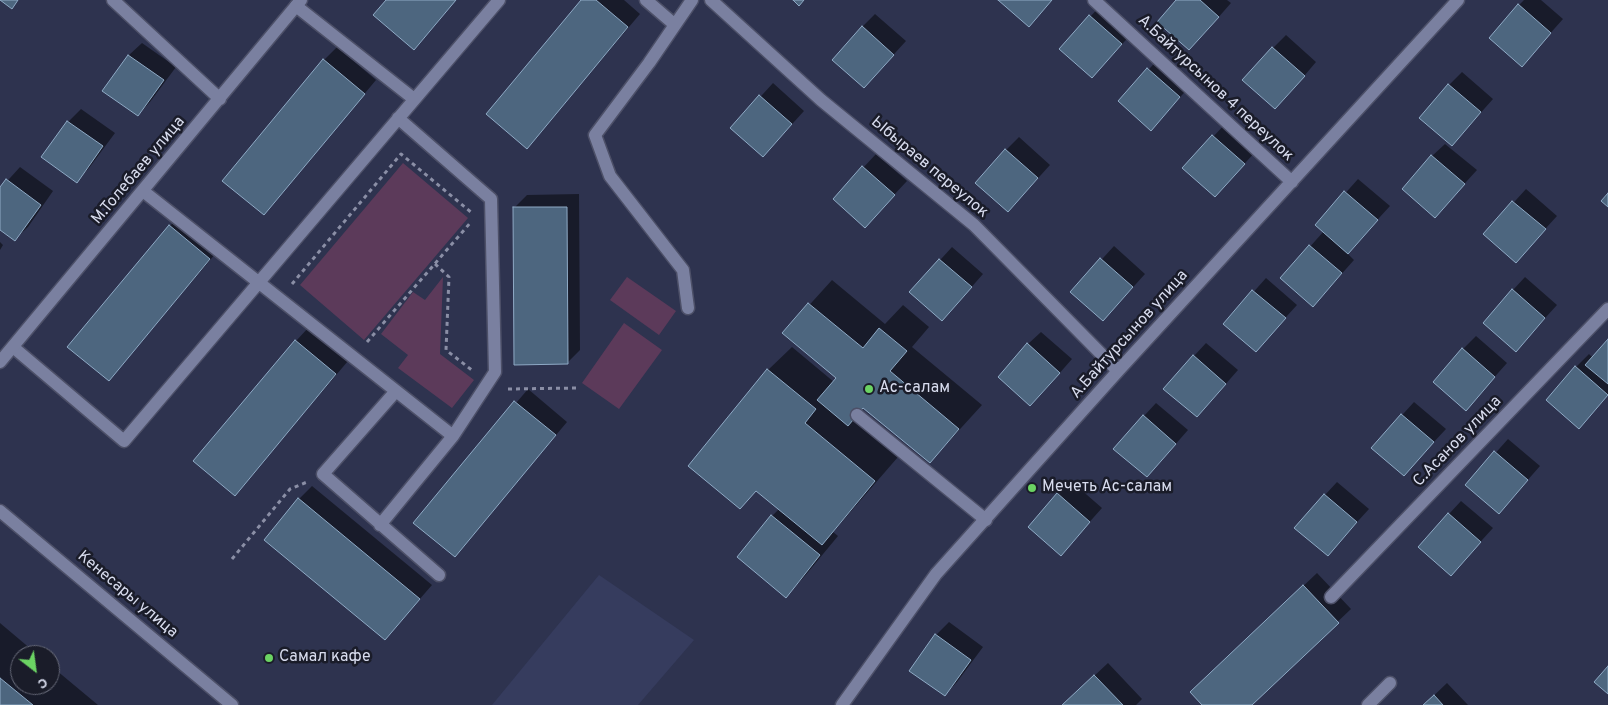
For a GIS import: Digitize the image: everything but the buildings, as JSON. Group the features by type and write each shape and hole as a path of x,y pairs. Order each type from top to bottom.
{"street":[{"path":"113,0 220,99"},
{"path":"13,347 124,441 499,0"},
{"path":"646,0 675,25"},
{"path":"688,308 682,270 610,176 595,135 692,0"},
{"name":"Ыбыраев переулок","path":"711,0 821,100 974,226 1118,371"},
{"name":"А.Байтурсынов 4 переулок","path":"1094,0 1292,182"},
{"name":"А.Байтурсынов улица","path":"842,705 936,574 1118,371 1458,0"},
{"path":"299,3 414,99"},
{"name":"М.Толебаев улица","path":"0,362 299,3"},
{"path":"380,525 453,436 495,372 492,199 398,118"},
{"path":"143,191 453,436"},
{"name":"С.Асанов улица","path":"1331,597 1608,309"},
{"path":"396,391 323,474 439,575"},
{"path":"857,415 986,520"},
{"name":"Кенесары улица","path":"0,511 232,705"},
{"path":"1368,705 1390,683"}],"path":[{"path":"298,292 290,286 401,154 476,217 354,357"},
{"path":"435,264 449,277 446,350 480,376 475,382 483,389 578,388"},
{"path":"232,559 290,489 323,474"}],"shaded area":[{"path":"403,163 468,218 364,340 300,285"},
{"path":"443,277 440,354 474,380 452,408 398,368 408,355 381,334 413,292 425,300"},
{"path":"627,277 676,311 659,335 610,300"},
{"path":"624,323 662,350 619,409 582,383"},
{"path":"599,575 694,640 638,705 492,705"}],"place":[{"name":"Ас-салам","path":"869,389"},
{"name":"Мечеть Ас-салам","path":"1032,488"},
{"name":"Самал кафе","path":"269,658"}]}
